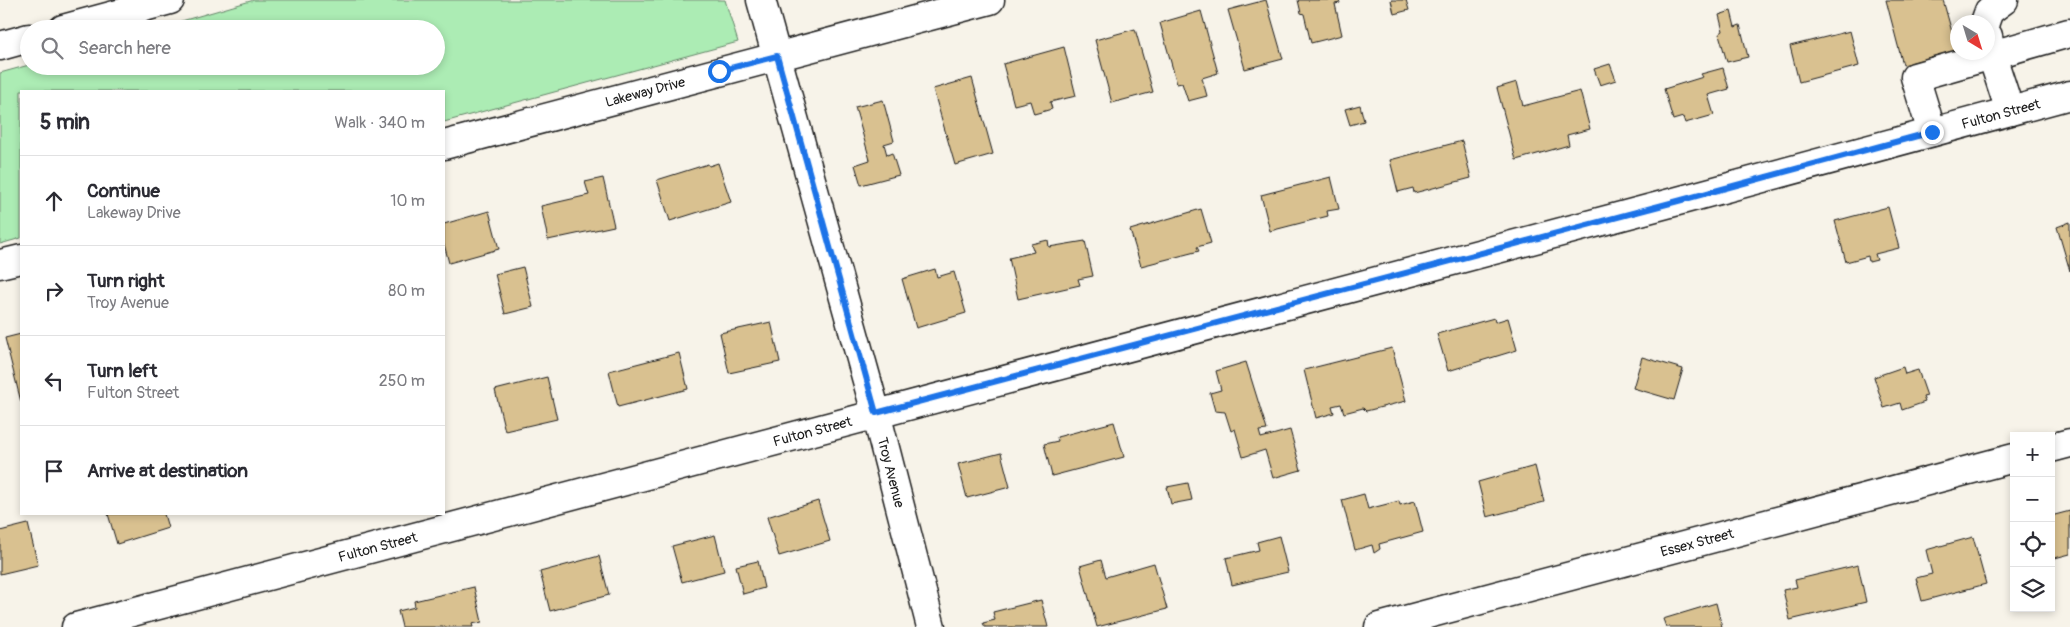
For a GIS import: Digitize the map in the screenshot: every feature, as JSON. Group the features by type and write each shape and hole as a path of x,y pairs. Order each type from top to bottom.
{"street":[{"path":"96,20 170,0"},
{"name":"Troy Avenue","path":"761,0 876,413 931,627"},
{"name":"Lakeway Drive","path":"445,145 990,0"},
{"path":"1988,15 1989,11 2004,0"},
{"path":"1995,45 2070,34"},
{"path":"0,46 20,40"},
{"path":"1932,132 1915,77 1956,60"},
{"path":"1994,60 2010,111"},
{"name":"Fulton Street","path":"76,627 2070,95"},
{"path":"0,264 20,259"},
{"path":"2055,447 2070,443"},
{"name":"Essex Street","path":"1379,627 2010,459"}],"green space":[{"path":"254,0 725,0 738,42 445,122 445,90 20,90 20,238 0,244 0,73 20,67 20,75 445,75 445,20 185,20"}],"building":[{"path":"1266,0 1283,59 1245,69 1228,10"},
{"path":"1298,0 1339,0 1340,3 1335,4 1342,35 1311,43 1304,14 1301,13"},
{"path":"1391,0 1406,0 1409,10 1394,14"},
{"path":"1886,0 1943,0 1950,25 1950,52 1903,65"},
{"path":"1201,11 1218,73 1202,78 1207,96 1188,101 1182,83 1177,84 1160,23"},
{"path":"1731,11 1735,27 1740,25 1748,57 1727,62 1719,34 1723,31 1719,15"},
{"path":"1135,29 1153,92 1112,103 1095,40"},
{"path":"1850,31 1859,66 1799,82 1790,46"},
{"path":"1064,47 1076,96 1050,102 1052,109 1034,114 1030,101 1014,105 1003,64"},
{"path":"1610,64 1616,80 1600,85 1594,69"},
{"path":"1723,68 1729,89 1708,95 1714,115 1685,123 1683,117 1673,120 1664,89 1703,77 1701,74"},
{"path":"972,78 993,154 955,165 933,89"},
{"path":"1517,82 1523,106 1580,91 1590,129 1567,135 1569,145 1516,160 1497,88"},
{"path":"883,100 894,141 884,144 887,155 892,153 899,175 861,185 855,165 870,160 855,107"},
{"path":"1360,105 1364,121 1350,125 1345,109"},
{"path":"1462,141 1471,178 1414,193 1413,188 1398,192 1390,160"},
{"path":"718,163 731,202 670,221 657,180 708,164 709,166"},
{"path":"1331,177 1339,209 1327,211 1328,216 1270,231 1261,195"},
{"path":"603,178 614,226 548,240 541,206 589,195 585,182"},
{"path":"1888,207 1899,248 1875,254 1877,260 1869,262 1868,256 1846,262 1835,221"},
{"path":"1201,209 1211,243 1197,247 1199,251 1141,266 1130,230"},
{"path":"489,211 499,249 449,263 445,248 445,224"},
{"path":"2070,222 2070,271 2057,227"},
{"path":"1048,240 1049,247 1085,241 1093,276 1078,279 1080,285 1018,299 1009,258 1034,252 1031,244"},
{"path":"523,267 533,307 505,314 495,274"},
{"path":"935,269 937,277 954,272 966,313 916,328 902,279"},
{"path":"1494,318 1495,322 1508,318 1517,350 1448,371 1437,334"},
{"path":"771,322 780,362 729,373 720,333"},
{"path":"20,334 20,398 5,338"},
{"path":"1392,348 1406,401 1366,411 1363,408 1344,413 1341,404 1332,406 1334,413 1316,418 1304,370"},
{"path":"679,353 688,389 618,407 609,371"},
{"path":"1642,357 1683,369 1674,400 1633,388"},
{"path":"1246,362 1267,430 1259,431 1261,438 1290,430 1301,470 1273,478 1265,450 1243,457 1235,429 1231,431 1225,412 1215,411 1210,393 1221,390 1216,371"},
{"path":"1903,367 1905,374 1918,370 1927,396 1923,397 1925,402 1902,410 1900,403 1884,408 1874,377"},
{"path":"547,377 557,419 505,431 495,390"},
{"path":"1114,422 1124,457 1052,476 1044,444 1058,441 1057,437"},
{"path":"1001,453 1010,487 967,498 958,464"},
{"path":"1535,466 1544,502 1487,517 1478,482"},
{"path":"1188,483 1192,500 1171,504 1167,487"},
{"path":"1364,494 1368,509 1399,501 1400,505 1415,501 1423,532 1379,544 1380,549 1374,553 1372,545 1355,550 1342,500"},
{"path":"818,501 830,541 779,556 767,517"},
{"path":"2070,511 2070,554 2055,558 2055,522 2055,515"},
{"path":"108,515 164,515 168,528 117,544"},
{"path":"28,524 38,565 0,574 0,531"},
{"path":"715,535 724,571 682,582 672,546"},
{"path":"1279,536 1288,572 1232,585 1226,558 1259,550 1257,542"},
{"path":"1973,537 1986,584 1922,601 1916,578 1932,574 1926,550"},
{"path":"599,556 609,595 550,611 540,572"},
{"path":"1101,560 1106,577 1154,563 1167,609 1097,627 1080,566"},
{"path":"758,561 764,588 743,594 736,566"},
{"path":"1858,565 1866,602 1790,620 1783,590 1797,587 1795,580"},
{"path":"474,587 482,622 472,624 473,627 402,627 398,611 415,607 414,601"},
{"path":"1041,600 1048,627 985,627 983,623 995,620 993,612"},
{"path":"1716,603 1722,627 1666,627 1663,619"}],"route":[{"path":"719,71 777,56 876,413 1932,132"}]}
